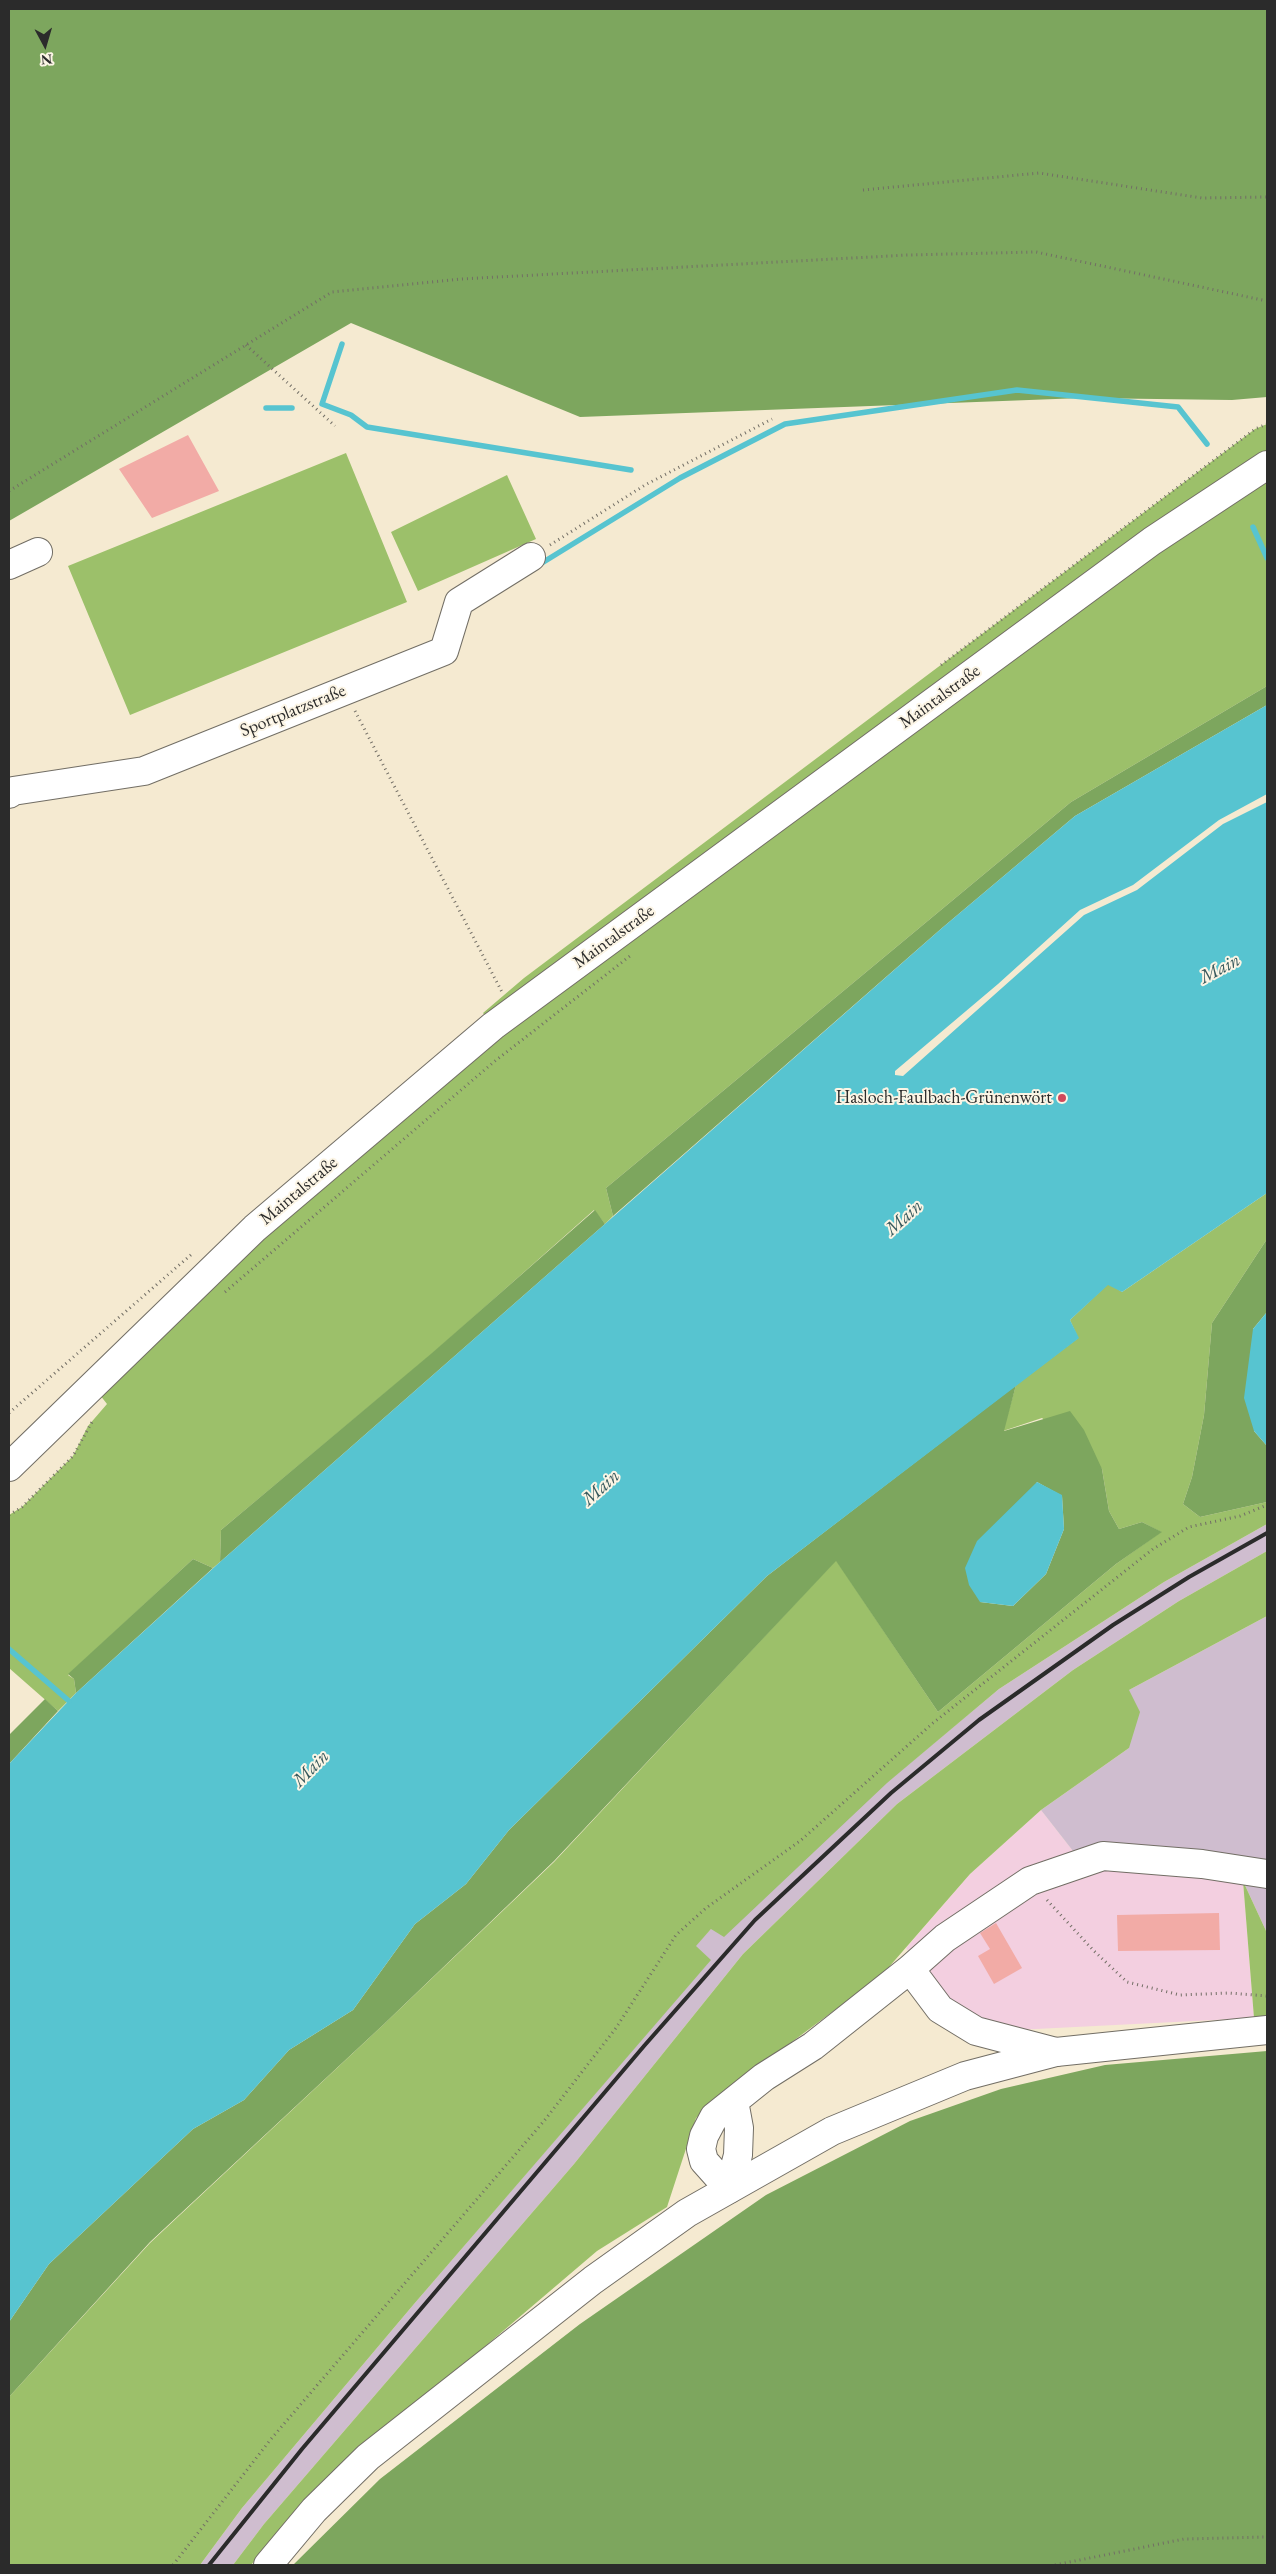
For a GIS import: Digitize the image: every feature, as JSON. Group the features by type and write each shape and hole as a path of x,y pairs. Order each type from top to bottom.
{"main road":[{"name":"Maintalstraße","path":"9,1467 255,1228 493,1026 1152,541 1267,465"},
{"path":"9,565 38,552"},
{"name":"Sportplatzstraße","path":"9,794 144,771 444,651 459,602 531,557"},
{"path":"730,2189 704,2161 702,2150 704,2136 714,2117 764,2077 813,2046 910,1970 945,1938 1030,1881 1103,1856 1202,1864 1267,1874"},
{"path":"910,1970 940,2009 976,2031 1056,2052"},
{"path":"268,2565 314,2510 368,2457 593,2280 687,2213 832,2131 965,2076 1056,2052 1267,2030"},
{"path":"730,2189 738,2155 739,2128 734,2101"}],"path":[{"path":"863,190 1039,173 1202,198 1267,198"},
{"path":"9,491 332,292 461,280 908,256 1036,252 1267,301"},
{"path":"246,345 335,426"},
{"path":"531,557 645,484 772,419"},
{"path":"344,691 504,996"},
{"path":"224,1294 495,1061 637,952"},
{"path":"9,1516 22,1507 73,1456 95,1418"},
{"path":"173,2565 271,2440 544,2121 616,2028 676,1935 706,1908 800,1841 933,1723 1154,1550 1189,1527 1240,1516 1267,1505"},
{"path":"1030,1881 1093,1950 1127,1982 1180,1996 1229,1993 1267,1996"},
{"path":"1055,2565 1184,2539 1267,2537"}],"shaded area":[{"path":"1267,1524 1267,1551 1179,1601 1073,1670 897,1804 743,1954 574,2164 264,2524 233,2565 200,2565 242,2508 414,2304 710,1960 695,1946 711,1929 999,1689 1164,1582"},
{"path":"1267,1616 1267,1933 1243,1881 1087,1869 1041,1810 1129,1748 1129,1690"},
{"path":"1041,1810 1087,1869 1243,1881 1254,2018 1016,2030 979,2024 941,1998 906,1948 970,1874"}],"green space":[{"path":"9,9 1267,9 1267,397 1232,400 1082,398 580,417 351,323 9,521"},
{"path":"1267,424 1267,686 1071,802 606,1188 613,1216 605,1224 594,1210 433,1353 221,1530 220,1562 213,1568 193,1559 68,1675 74,1679 76,1693 58,1711 9,1668 9,1515 22,1507 73,1456 88,1426 107,1404 93,1386 493,1026 483,1013 524,978 1255,429"},
{"path":"346,453 407,602 130,715 68,566"},
{"path":"507,475 536,539 418,591 391,532"},
{"path":"1267,686 1267,705 1075,816 942,928 613,1216 606,1188 1071,802"},
{"path":"1267,1193 1267,1239 1212,1323 1204,1415 1192,1477 1183,1504 1200,1517 1267,1502 1267,1524 1164,1582 999,1689 887,1783 724,1937 711,1929 696,1946 711,1960 414,2304 242,2508 200,2565 9,2565 9,2397 150,2243 554,1862 836,1560 938,1712 1116,1564 1161,1532 1142,1522 1119,1529 1109,1511 1102,1469 1042,1418 1003,1431 1016,1385 1078,1338 1070,1320 1109,1283 1122,1292"},
{"path":"595,1210 605,1224 220,1562 221,1530 432,1353"},
{"path":"1267,1239 1267,1312 1253,1329 1254,1431 1267,1446 1267,1502 1200,1517 1183,1504 1192,1477 1204,1415 1212,1323"},
{"path":"1016,1385 1004,1431 1070,1411 1084,1430 1102,1469 1109,1511 1119,1529 1142,1522 1162,1532 1116,1564 938,1712 836,1561 554,1861 383,2025 150,2242 9,2397 9,2322 49,2264 193,2129 244,2100 289,2050 353,2010 415,1924 466,1884 509,1830 767,1576","holes":["1037,1482 1062,1496 1064,1529 1046,1574 1013,1606 980,1602"]},
{"path":"1267,1551 1267,1616 1129,1690 1140,1712 1129,1748 1041,1810 970,1874 882,1975 723,2093 696,2118 667,2207 597,2251 307,2498 251,2565 233,2565 264,2524 574,2164 743,1954 897,1804 1073,1670 1179,1601"},
{"path":"193,1559 213,1568 76,1693 74,1679 68,1674"},
{"path":"45,1699 58,1711 9,1764 9,1735"},
{"path":"1243,1881 1267,1933 1267,2018 1254,2018"},
{"path":"1267,2051 1267,2565 293,2565 380,2479 580,2324 766,2195 910,2121 1001,2089 1105,2065"}],"water":[{"name":"Main","path":"1267,705 1267,794 1219,820 1133,885 1080,910 998,984 895,1071 895,1075 903,1076 1084,915 1137,890 1223,824 1267,802 1267,1193 1122,1292 1108,1285 1070,1320 1079,1338 767,1576 509,1830 466,1884 415,1924 353,2010 289,2050 244,2100 193,2129 49,2264 9,2322 9,1764 76,1693 220,1562 942,928 1075,816"},
{"path":"1267,1312 1267,1446 1254,1431 1244,1398 1253,1329"},
{"path":"1037,1482 1062,1495 1064,1529 1046,1574 1013,1606 980,1602 969,1585 965,1568 977,1541"}],"building":[{"path":"188,435 219,491 152,518 119,469"},
{"path":"1219,1913 1220,1950 1118,1951 1117,1915"},
{"path":"996,1923 1022,1968 994,1984 978,1956 990,1949 980,1933"}],"waterway":[{"path":"342,344 322,404 351,415 367,427 631,470"},
{"path":"537,566 680,478 785,424 1017,390 1178,407 1207,444"},
{"path":"266,408 292,408"},
{"path":"1253,527 1267,558"},
{"path":"9,1649 69,1701"}],"railway":[{"path":"209,2565 302,2449 644,2046 755,1920 891,1793 979,1720 1113,1625 1189,1577 1267,1533"}],"place":[{"name":"Hasloch-Faulbach-Grünenwört","path":"1062,1098"}]}
